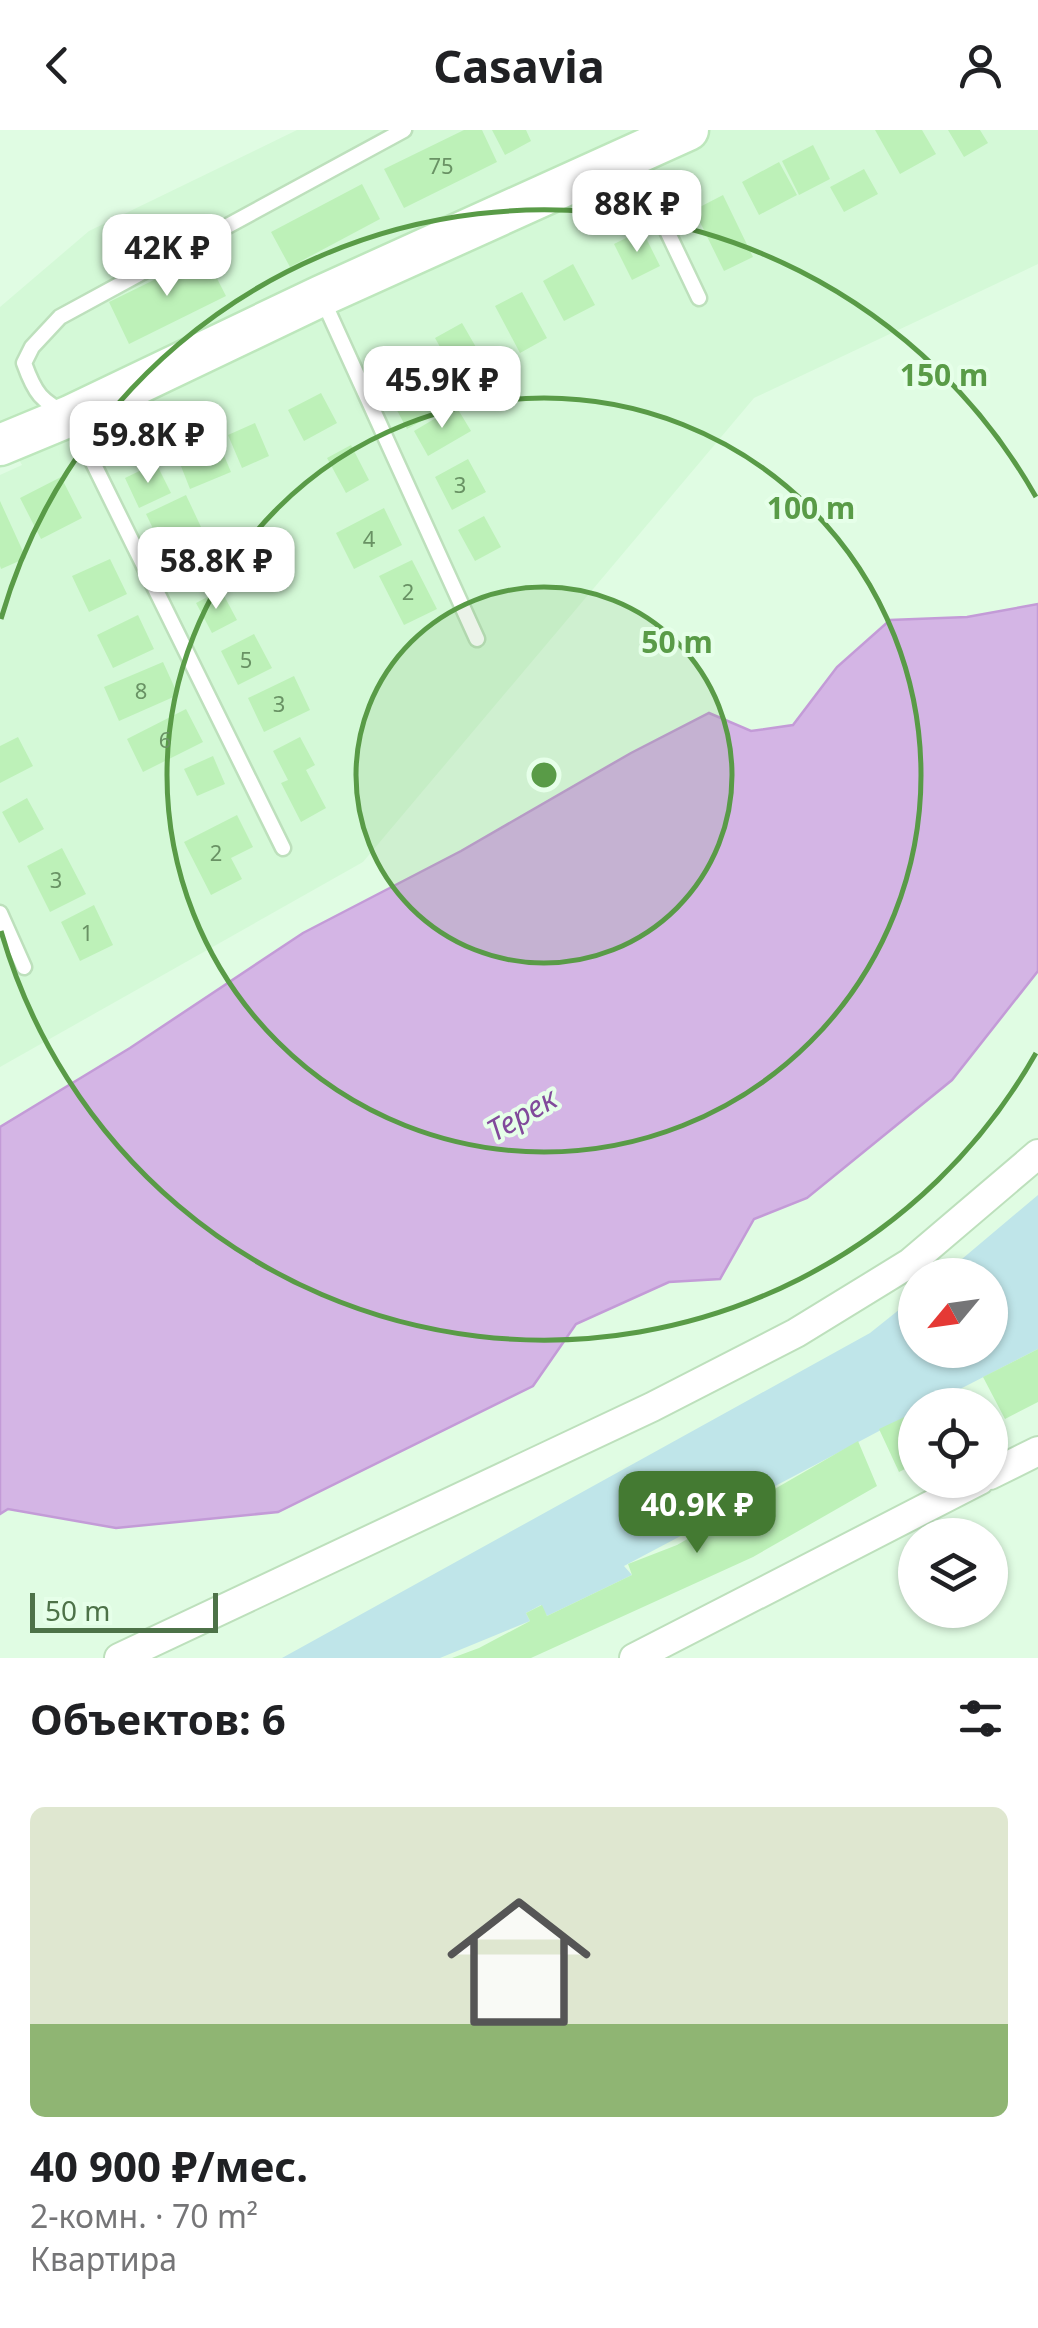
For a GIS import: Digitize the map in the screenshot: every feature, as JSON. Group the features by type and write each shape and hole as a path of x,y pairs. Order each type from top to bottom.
{"main road":[{"path":"0,445 688,130"}],"street":[{"path":"118,1658 652,1407 796,1333 910,1263 1038,1154"},
{"path":"1008,1466 1038,1450"},
{"path":"634,1658 945,1498"}],"lane":[{"path":"283,848 70,416 46,404 32,388 24,363 32,347 60,317 404,130"},
{"path":"626,159 658,212 700,298"},
{"path":"322,296 477,638"},
{"path":"0,914 24,967"}],"shaded area":[{"path":"297,130 1038,130 1038,264 754,398 363,862 0,1067 0,475 22,465 0,426 0,307 89,231"},
{"path":"1038,1195 1038,1349 1008,1364 1008,1258 963,1258"},
{"path":"898,1311 898,1368 1001,1368 962,1388 898,1388 898,1421 624,1566 632,1575 547,1616 541,1605 526,1613 530,1621 440,1658 282,1658 870,1333"}],"water":[{"name":"Терек","path":"1038,604 1038,971 952,1080 807,1198 754,1219 720,1279 669,1282 576,1324 533,1386 278,1512 116,1528 8,1509 0,1514 0,1127 130,1048 303,933 461,851 709,713 751,731 793,725 837,667 890,620 967,617"}],"building":[{"path":"464,130 482,130 497,162 404,208 384,169"},
{"path":"492,130 526,130 531,141 505,155"},
{"path":"875,130 922,130 936,154 900,174"},
{"path":"948,130 980,130 988,143 964,157"},
{"path":"813,145 830,179 799,195 782,161"},
{"path":"779,162 797,195 759,215 742,182"},
{"path":"864,169 878,194 844,212 830,187"},
{"path":"362,184 380,219 290,267 271,232"},
{"path":"723,195 753,257 724,271 694,210"},
{"path":"642,230 660,266 632,280 614,244"},
{"path":"205,255 226,296 129,344 109,302"},
{"path":"573,264 595,305 564,321 543,281"},
{"path":"522,292 547,338 520,353 495,306"},
{"path":"462,323 484,361 457,377 435,338"},
{"path":"403,359 434,414 407,429 377,373"},
{"path":"321,393 337,423 304,441 288,410"},
{"path":"456,406 471,431 428,456 414,431"},
{"path":"255,423 269,456 242,468 228,435"},
{"path":"217,439 231,472 190,489 177,456"},
{"path":"351,445 369,480 346,493 327,458"},
{"path":"468,459 486,492 452,510 435,477"},
{"path":"156,463 171,493 139,508 125,478"},
{"path":"61,477 82,518 41,539 20,498"},
{"path":"186,495 201,527 161,545 146,514"},
{"path":"0,501 26,558 1,569 0,566"},
{"path":"384,508 402,545 354,569 336,533"},
{"path":"484,516 501,547 475,561 458,530"},
{"path":"202,537 220,570 188,587 171,553"},
{"path":"110,559 127,594 89,612 72,576"},
{"path":"412,560 437,609 404,625 379,576"},
{"path":"221,590 237,620 212,633 196,603"},
{"path":"138,615 154,649 113,668 97,635"},
{"path":"254,634 272,668 238,685 221,651"},
{"path":"163,662 178,695 119,721 104,687"},
{"path":"294,676 310,710 264,732 248,698"},
{"path":"186,709 203,742 143,772 127,739"},
{"path":"18,737 33,766 0,783 0,746"},
{"path":"300,737 315,765 306,770 326,808 301,822 281,783 288,780 273,751"},
{"path":"213,756 225,784 197,796 184,769"},
{"path":"27,798 44,829 19,843 2,812"},
{"path":"237,815 253,847 231,858 242,879 211,895 184,842"},
{"path":"62,848 86,894 50,912 27,866"},
{"path":"94,905 113,945 80,961 61,922"},
{"path":"1038,1349 1038,1402 1008,1417 1008,1388 989,1388 983,1377 1008,1368 1008,1364"},
{"path":"898,1420 898,1470 879,1429"},
{"path":"858,1441 877,1486 753,1557 531,1658 452,1658 530,1621 526,1613 542,1605 547,1616 632,1575 628,1564 677,1545"}]}
